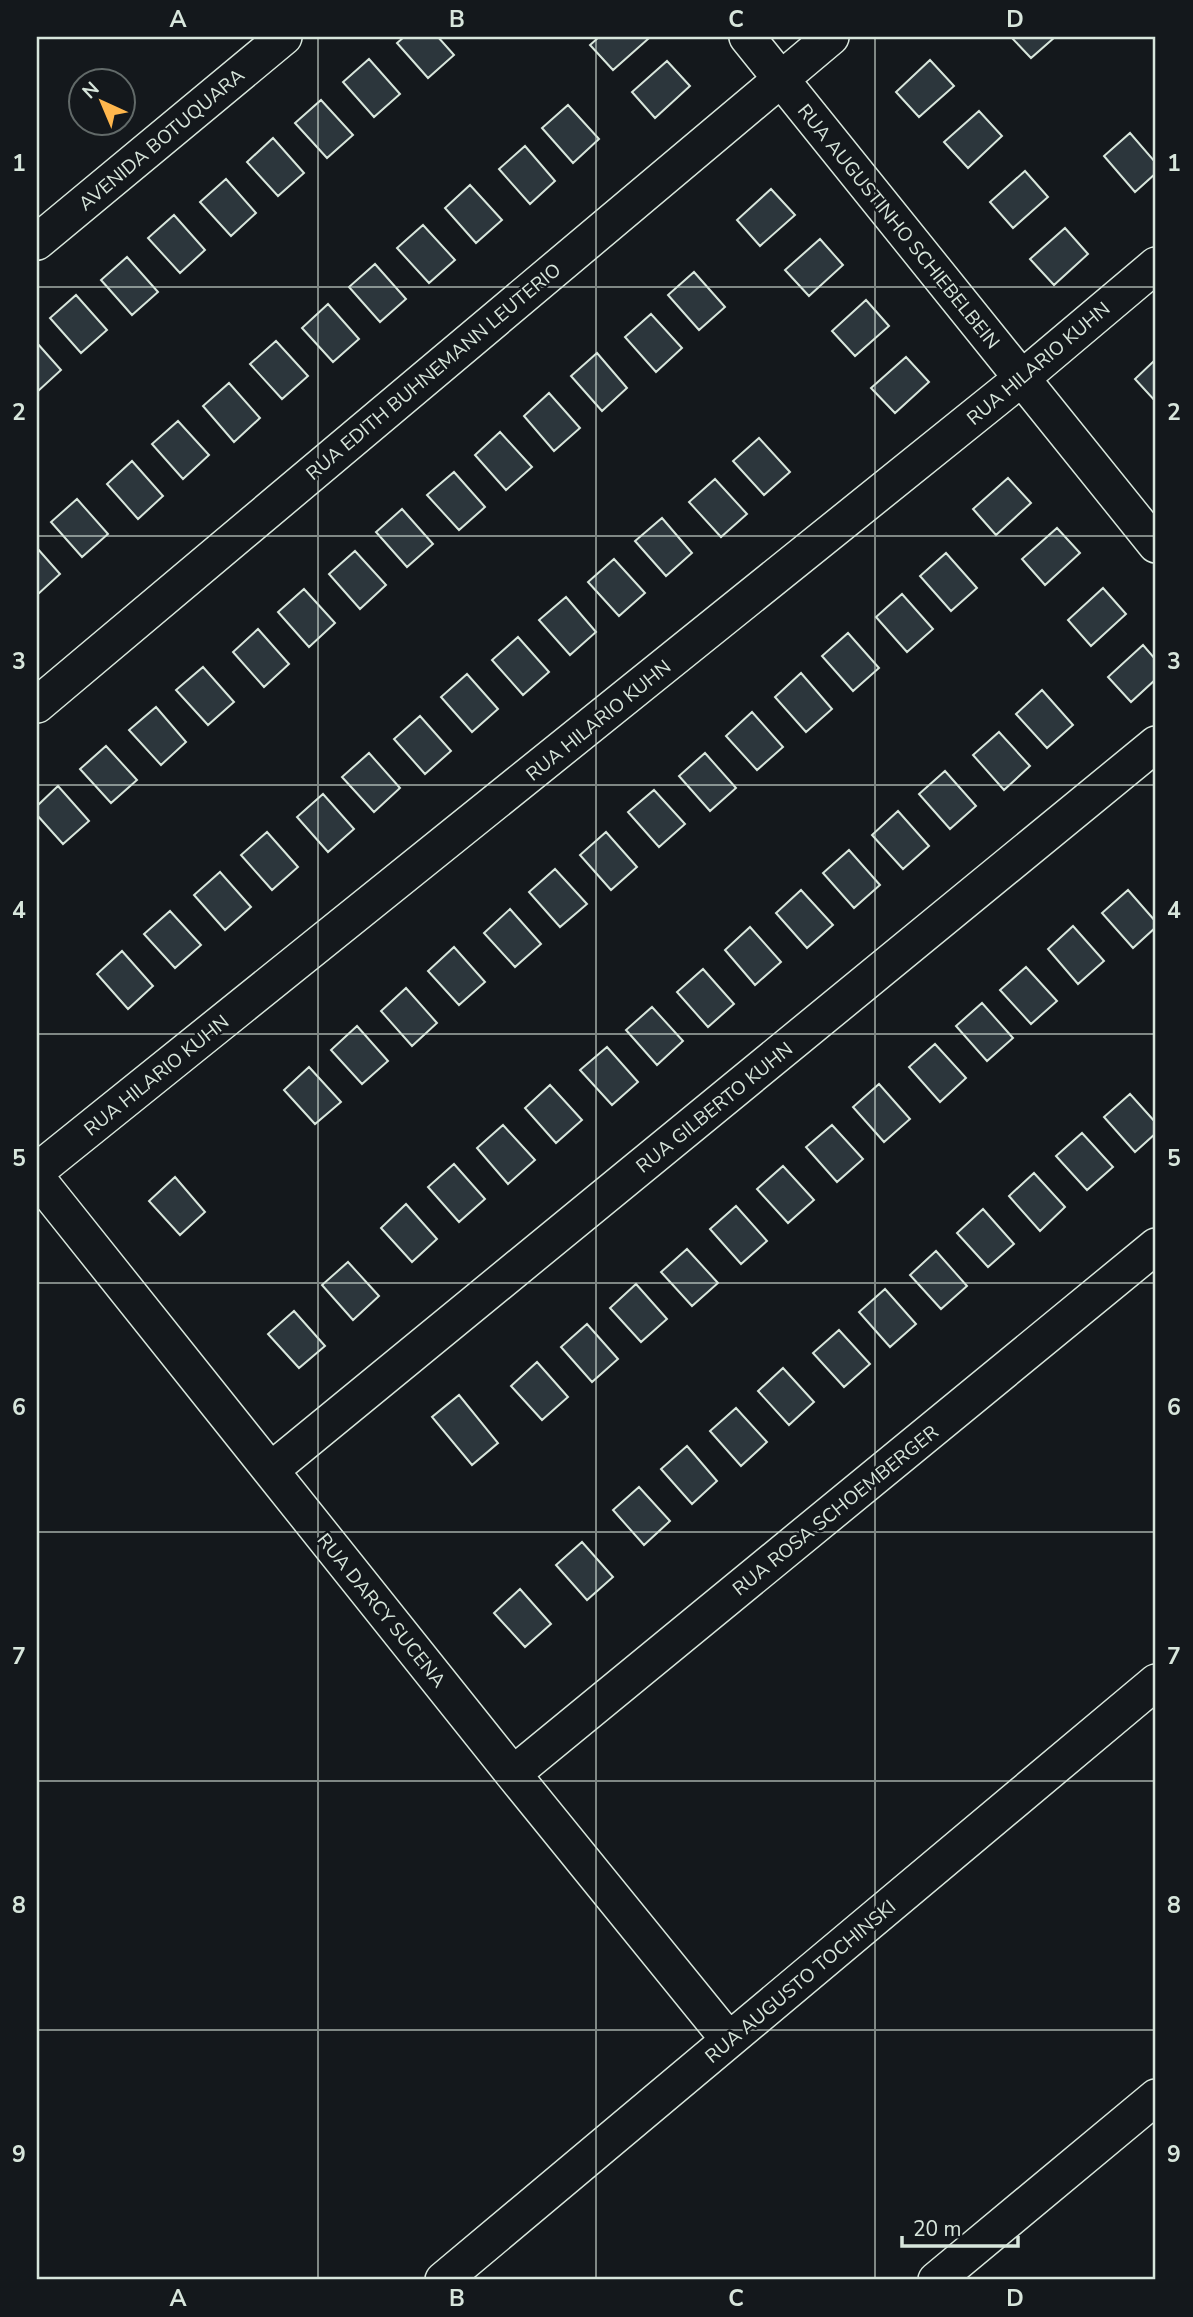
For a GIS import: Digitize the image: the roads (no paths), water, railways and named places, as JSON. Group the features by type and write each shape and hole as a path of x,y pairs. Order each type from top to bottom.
{"street":[{"name":"AVENIDA BOTUQUARA","path":"37,242 284,37"},
{"name":"RUA AUGUSTINHO SCHIEBELBEIN","path":"747,37 1156,545"},
{"name":"RUA EDITH BUHNEMANN LEUTERIO","path":"37,705 831,37"},
{"name":"RUA HILARIO KUHN","path":"37,1171 1022,378 1156,265"},
{"name":"RUA GILBERTO KUHN","path":"271,1470 1156,744"},
{"name":"RUA DARCY SUCENA","path":"37,1178 729,2040"},
{"name":"RUA ROSA SCHOEMBERGER","path":"513,1774 1156,1247"},
{"name":"RUA AUGUSTO TOCHINSKI","path":"443,2280 1156,1682"},
{"path":"936,2280 1156,2097"}]}
